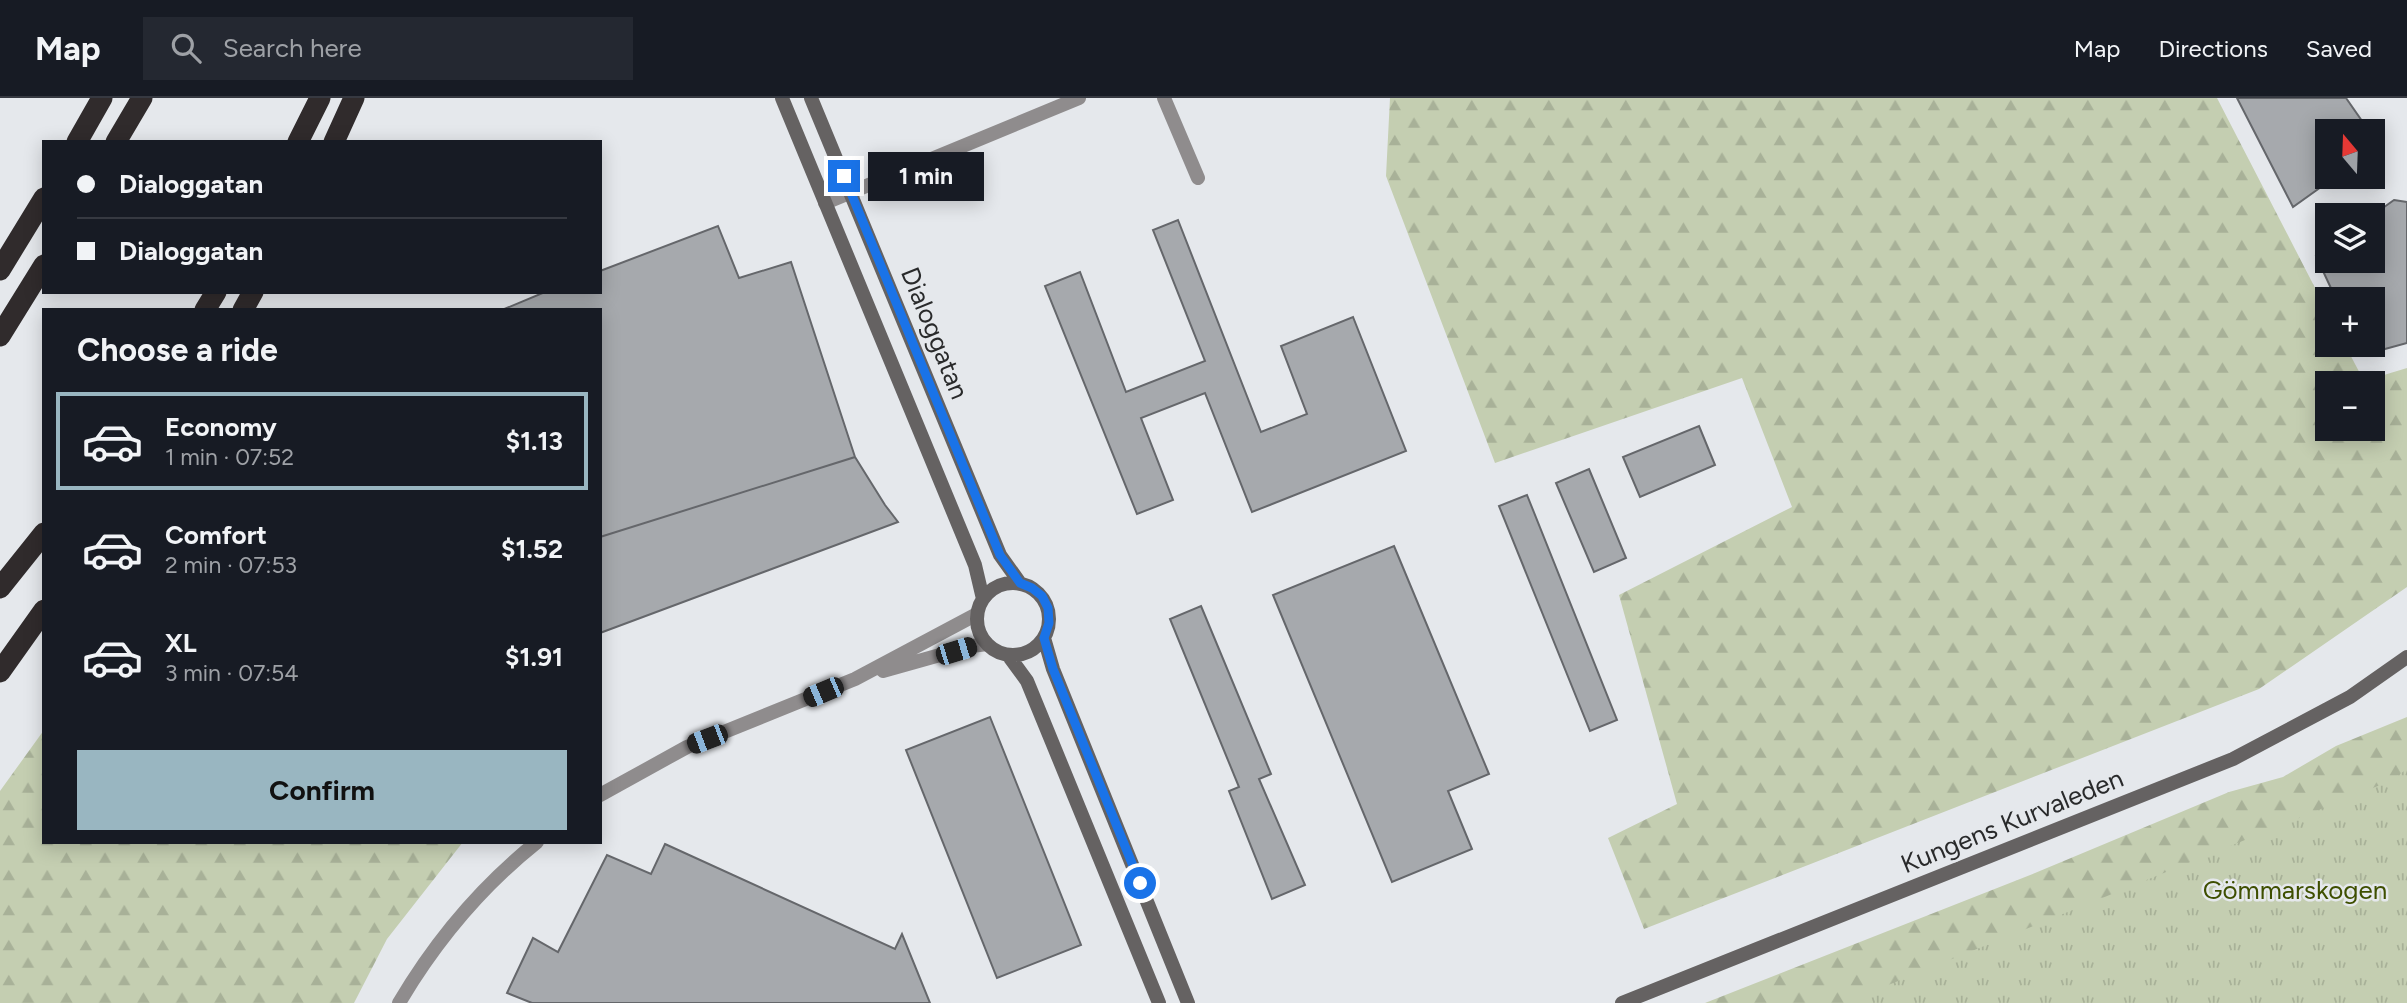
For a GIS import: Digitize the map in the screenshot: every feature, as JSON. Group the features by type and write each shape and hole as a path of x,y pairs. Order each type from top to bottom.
{"highway":[{"path":"78,140 102,98"},
{"path":"118,140 142,98"},
{"path":"299,140 320,98"},
{"path":"335,140 354,98"},
{"path":"0,270 42,201"},
{"path":"0,336 42,268"},
{"path":"0,588 42,536"},
{"path":"0,672 42,613"}],"street":[{"name":"Dialoggatan","path":"782,98 975,565 983,599"},
{"name":"Dialoggatan","path":"811,98 1000,555 1020,583"},
{"path":"825,203 1079,98"},
{"path":"1164,98 1198,178"},
{"path":"1012,582 1020,583 1042,596 1048,608 1049,623 1044,638 1035,648 1022,654 996,652 980,635 977,614 983,599 995,587 1012,582"},
{"path":"602,794 687,747 855,679 977,614"},
{"path":"1044,638 1053,669 1188,1003"},
{"path":"855,679 987,644"},
{"path":"1008,655 1027,681 1159,1003"},
{"name":"Kungens Kurvaleden","path":"1622,1003 2232,759 2350,697 2407,657"},
{"path":"399,1003 439,943 471,905 505,869 535,844"}],"green space":[{"path":"1390,98 2217,98 2315,288 2315,357 2351,357 2359,371 2315,371 2315,441 2385,441 2385,375 2407,368 2407,587 2259,689 1644,929 1608,838 1677,804 1619,595 1792,507 1742,378 1495,463 1386,176"},
{"name":"Gömmarskogen","path":"2407,717 2407,1003 1705,1003 2035,873 2229,792 2283,777 2336,746"},
{"path":"42,733 42,844 461,844 387,939 354,1003 0,1003 0,791"},
{"name":"Gömmarskogen","path":"2407,769 2407,1003 1844,1003 2390,781"}],"building":[{"path":"2237,98 2346,98 2361,119 2315,119 2315,189 2318,189 2293,207"},
{"path":"2394,200 2407,202 2407,343 2385,349 2385,287 2330,287 2324,273 2385,273 2385,206"},
{"path":"1178,220 1261,432 1307,414 1281,346 1353,317 1406,451 1252,512 1205,393 1141,418 1173,500 1137,514 1045,286 1080,272 1126,392 1205,361 1153,230"},
{"path":"718,226 739,278 791,262 855,457 602,536 602,308 507,308 540,294 602,294 602,270"},
{"path":"1699,426 1715,465 1640,497 1623,457"},
{"path":"855,457 898,522 602,632 602,536"},
{"path":"1589,469 1626,558 1594,572 1556,483"},
{"path":"1527,495 1617,720 1590,731 1499,506"},
{"path":"1394,546 1489,774 1448,791 1472,849 1392,882 1273,595"},
{"path":"1201,606 1271,774 1259,779 1305,885 1272,899 1229,791 1239,787 1170,619"},
{"path":"990,717 1081,945 997,978 906,750"},
{"path":"665,844 895,949 902,934 930,1003 532,1003 507,993 533,938 558,952 607,855 651,874"}],"route":[{"path":"844,176 1000,555 1020,583 1042,596 1048,608 1049,623 1044,638 1053,669 1140,883"}]}
